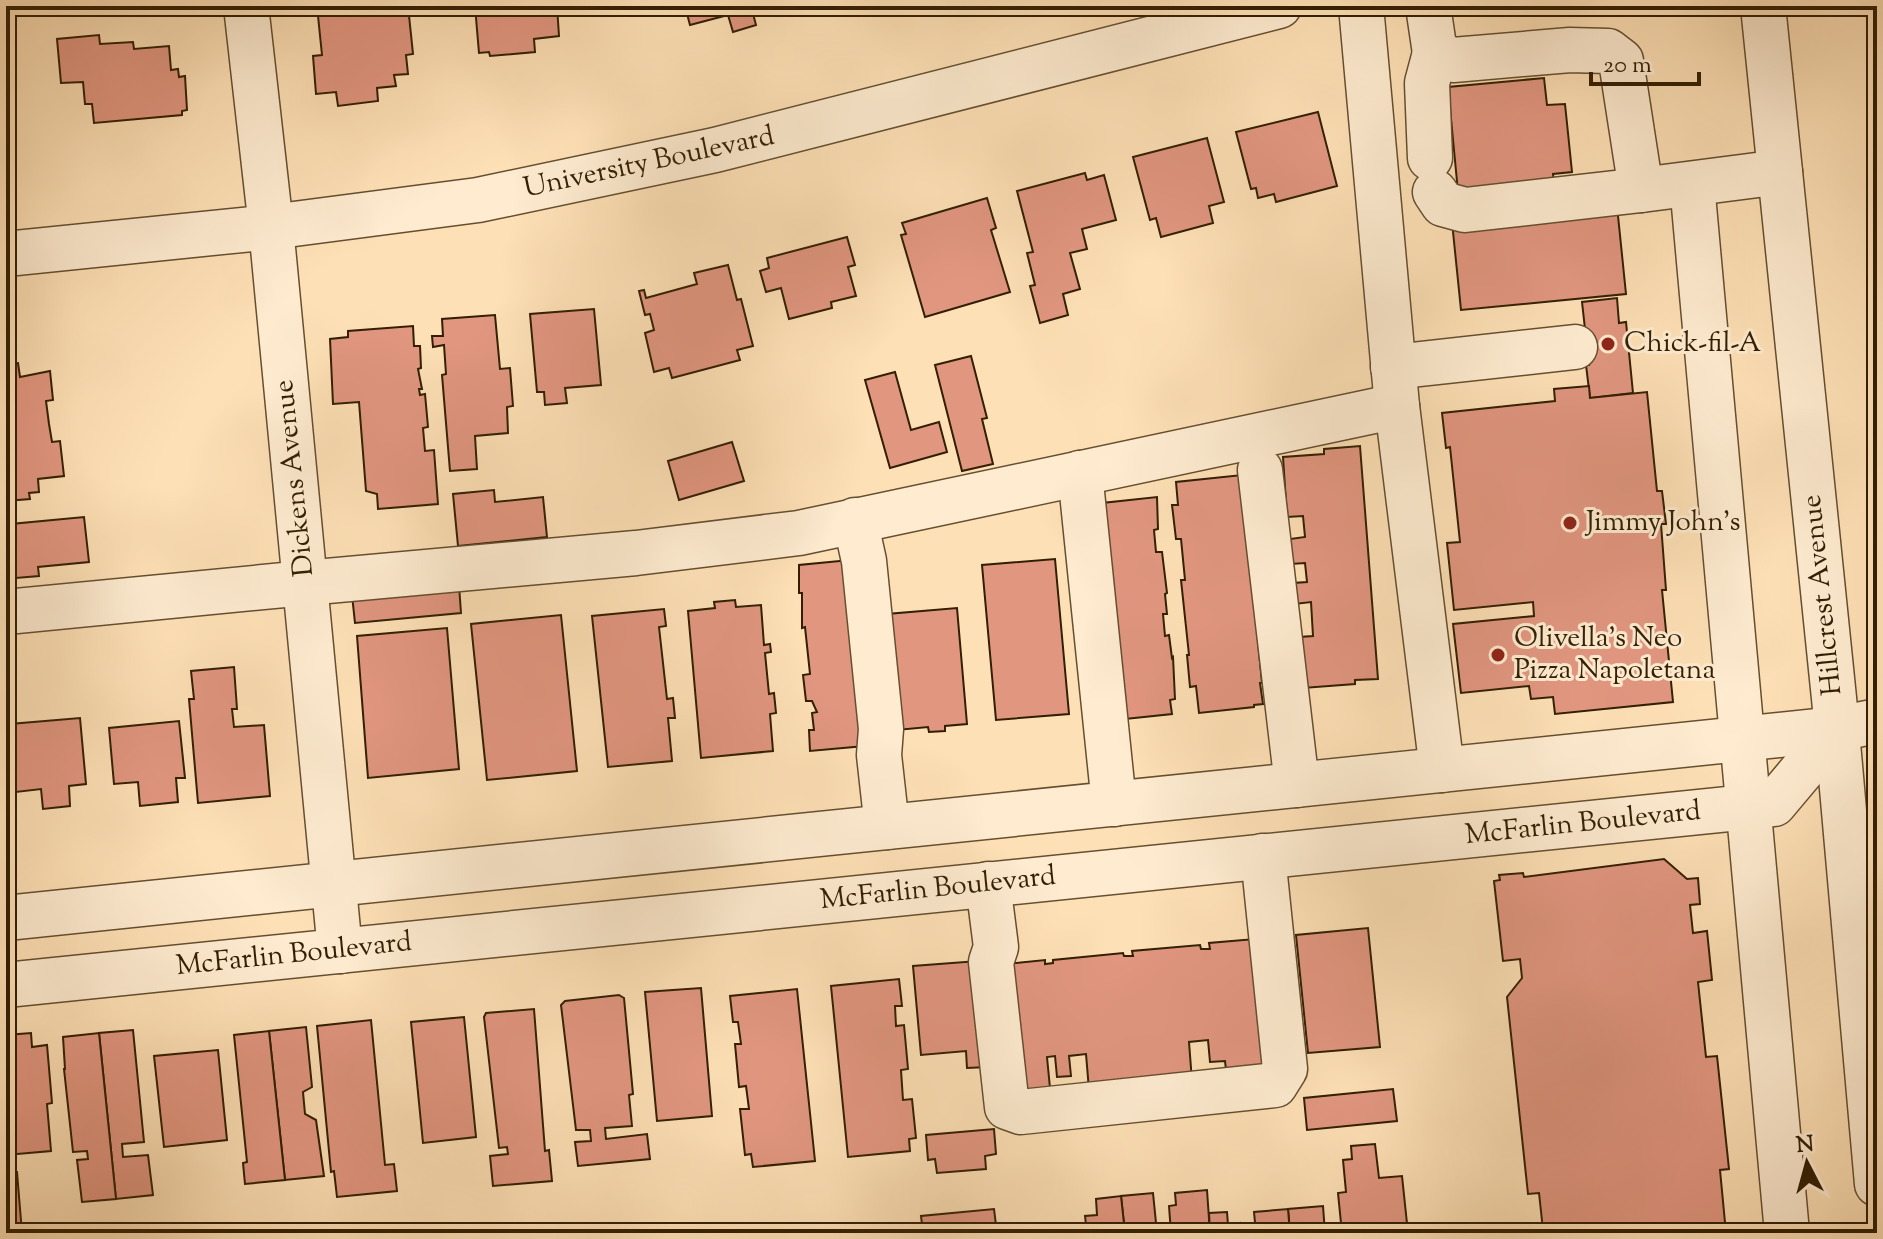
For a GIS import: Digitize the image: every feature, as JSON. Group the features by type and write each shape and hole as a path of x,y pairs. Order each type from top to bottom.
{"street":[{"name":"Dickens Avenue","path":"246,6 271,227 340,951"},
{"name":"University Boulevard","path":"6,254 271,227 478,200 715,150 1279,6"},
{"path":"1361,6 1395,386 1442,770"},
{"path":"1428,6 1435,53 1427,83 1433,175 1443,204 1465,210 1780,172"},
{"name":"Hillcrest Avenue","path":"1763,6 1780,172 1857,725 1877,1184"},
{"path":"1435,53 1453,60 1570,50 1608,51 1621,61 1641,190"},
{"path":"1692,184 1787,1233"},
{"path":"6,612 636,553 799,533 1080,473 1395,386 1575,347"},
{"path":"1260,470 1297,785"},
{"path":"1080,473 1114,804"},
{"path":"855,520 864,561 881,729 879,755 887,827"},
{"path":"6,918 1857,725"},
{"name":"McFarlin Boulevard","path":"6,985 1774,804 1857,725"},
{"path":"988,884 996,947 991,962 1007,1107 1021,1112 1275,1085 1285,1069 1263,856"}],"building":[{"path":"317,6 354,6 354,9 408,6 413,54 406,55 408,74 394,75 396,86 377,88 378,101 338,106 336,92 316,94 313,56 322,55"},
{"path":"475,6 557,6 559,36 534,39 535,52 490,56 489,52 479,53"},
{"path":"685,6 751,6 756,25 733,32 728,15 690,25"},
{"path":"99,35 100,44 133,42 134,49 169,46 171,70 178,69 179,77 185,76 187,110 182,111 182,115 94,123 92,104 85,104 83,82 61,83 57,39"},
{"path":"1544,78 1547,105 1565,104 1572,172 1553,174 1554,182 1458,192 1448,87"},
{"path":"1318,112 1337,186 1276,202 1274,194 1258,198 1256,188 1251,189 1236,132"},
{"path":"1207,138 1224,202 1209,206 1213,223 1161,237 1156,218 1150,220 1133,157"},
{"path":"1085,173 1087,180 1104,175 1116,220 1082,229 1087,249 1070,253 1080,289 1063,294 1068,315 1040,323 1030,286 1035,285 1027,253 1033,252 1017,191"},
{"path":"987,198 996,228 991,230 1010,292 925,317 901,235 906,234 902,223"},
{"path":"1617,206 1626,294 1461,310 1452,222"},
{"path":"847,237 855,265 848,267 856,296 831,302 832,308 789,319 781,288 766,292 760,271 769,268 767,258"},
{"path":"728,265 753,346 737,350 740,360 672,378 669,368 654,372 645,333 654,330 650,314 645,315 639,291 644,290 646,298 697,284 694,273"},
{"name":"Chick-fil-A","path":"1617,298 1619,323 1626,322 1633,393 1590,398 1582,302"},
{"path":"594,309 601,385 565,388 567,403 545,405 544,392 537,392 530,314"},
{"path":"495,315 500,369 510,368 513,406 507,407 508,433 475,436 477,469 450,471 442,375 446,374 444,345 433,347 432,336 443,336 442,319"},
{"path":"413,326 414,346 420,346 420,395 425,394 428,427 423,428 425,451 434,450 438,504 378,509 377,494 366,491 359,402 333,404 330,339 348,337 348,331"},
{"path":"971,356 987,418 982,419 993,464 962,471 935,365"},
{"path":"18,363 20,377 50,371 53,400 46,401 49,424 52,442 60,441 64,476 38,479 39,492 29,493 30,499 6,501 6,364"},
{"path":"895,372 911,430 939,422 947,452 890,468 865,380"},
{"path":"1589,386 1590,398 1647,392 1657,491 1662,491 1666,524 1661,524 1666,590 1662,590 1673,702 1555,714 1553,697 1531,699 1529,686 1461,693 1453,624 1534,616 1533,602 1454,610 1447,543 1460,542 1450,447 1446,448 1442,413 1555,401 1554,389"},
{"path":"732,442 744,481 679,500 668,461"},
{"path":"1360,446 1378,679 1303,688 1299,637 1313,636 1311,602 1295,604 1293,583 1307,582 1305,563 1291,564 1290,539 1305,537 1303,516 1287,517 1283,457 1324,454 1324,449"},
{"path":"1242,475 1263,704 1199,713 1196,686 1190,687 1181,580 1185,580 1181,539 1176,539 1172,505 1178,505 1176,482"},
{"path":"494,490 495,502 543,497 547,537 458,546 453,494"},
{"path":"1157,497 1158,529 1154,530 1156,552 1162,552 1167,593 1167,614 1163,614 1165,636 1169,635 1173,657 1175,699 1170,700 1172,714 1116,720 1093,504"},
{"path":"84,517 89,562 38,567 39,576 16,578 11,524"},
{"path":"860,559 876,745 810,751 809,730 814,730 812,713 817,712 812,701 806,701 803,675 810,674 805,627 802,628 799,565"},
{"path":"1055,559 1069,714 996,720 982,565"},
{"path":"459,585 461,613 355,623 352,595"},
{"path":"735,600 736,607 761,605 764,645 770,644 771,652 765,653 769,694 774,693 776,713 770,714 773,751 701,758 688,611 715,608 714,602"},
{"path":"957,608 967,724 945,726 945,731 929,732 928,727 897,730 887,614"},
{"path":"664,609 666,626 659,627 667,699 673,698 675,718 668,718 672,761 608,767 592,616"},
{"path":"561,615 577,771 487,780 471,624"},
{"path":"447,628 459,769 368,778 357,636"},
{"path":"234,667 237,709 232,709 234,727 264,725 270,796 198,803 189,699 194,699 191,671"},
{"path":"80,718 86,784 69,786 70,806 43,809 41,789 16,792 10,724"},
{"path":"179,721 185,778 176,778 178,802 140,806 138,782 114,784 109,728"},
{"path":"1664,859 1687,879 1698,878 1700,904 1690,905 1693,933 1707,931 1712,980 1698,982 1706,1057 1717,1056 1729,1169 1720,1170 1726,1233 1608,1233 1607,1223 1543,1230 1539,1193 1528,1194 1507,997 1522,978 1520,959 1503,961 1494,881 1500,880 1499,875 1523,873 1524,877"},
{"path":"1368,928 1380,1047 1308,1053 1296,935"},
{"path":"1255,939 1267,1066 1226,1070 1225,1061 1210,1062 1208,1040 1189,1042 1192,1081 1089,1090 1086,1054 1069,1056 1071,1076 1057,1077 1055,1056 1047,1057 1050,1088 1009,1092 996,965 1045,960 1045,964 1053,963 1053,960 1123,953 1124,956 1133,956 1132,951 1200,945 1201,949 1210,949 1209,943"},
{"path":"978,961 988,1067 967,1068 966,1051 921,1055 913,966"},
{"path":"899,979 902,1006 895,1006 896,1026 904,1025 908,1069 901,1070 903,1100 912,1099 916,1138 909,1139 910,1151 848,1157 831,986"},
{"path":"701,988 712,1116 657,1121 645,992"},
{"path":"797,989 815,1161 753,1167 751,1154 745,1155 740,1109 749,1109 746,1086 739,1087 735,1044 741,1044 738,1022 733,1022 730,996"},
{"path":"619,995 624,998 633,1094 629,1095 632,1126 605,1128 606,1139 647,1134 650,1159 578,1166 575,1142 591,1141 590,1130 576,1130 561,1005 565,1001"},
{"path":"534,1009 545,1151 549,1150 552,1181 493,1186 490,1156 508,1154 507,1147 499,1148 484,1017 486,1013"},
{"path":"464,1017 476,1137 423,1143 411,1022"},
{"path":"371,1020 385,1165 394,1164 397,1191 337,1197 334,1171 331,1172 317,1026"},
{"path":"306,1027 312,1087 303,1092 305,1114 316,1120 324,1176 285,1180 269,1031"},
{"path":"133,1030 144,1142 122,1144 123,1157 148,1155 153,1195 116,1199 99,1033"},
{"path":"269,1031 285,1180 245,1184 243,1163 247,1162 234,1035"},
{"path":"31,1033 32,1047 47,1045 52,1103 47,1104 51,1151 6,1155 6,1035"},
{"path":"99,1033 116,1199 82,1202 77,1160 88,1159 87,1151 73,1152 63,1037"},
{"path":"218,1050 227,1140 164,1147 154,1056"},
{"path":"1393,1089 1397,1121 1307,1130 1304,1098"},
{"path":"994,1129 996,1154 985,1156 986,1169 937,1173 935,1159 928,1160 926,1135"},
{"path":"1375,1144 1379,1178 1402,1176 1408,1233 1342,1233 1338,1193 1346,1192 1343,1160 1352,1159 1351,1146"},
{"path":"17,1172 22,1233 6,1233 6,1173"},
{"path":"1207,1190 1210,1233 1171,1233 1169,1206 1176,1205 1175,1193"},
{"path":"1153,1193 1157,1233 1125,1233 1121,1196"},
{"path":"1121,1196 1125,1233 1087,1233 1085,1216 1097,1215 1096,1199"},
{"path":"1323,1206 1325,1233 1290,1233 1288,1209"},
{"path":"994,1209 997,1233 923,1233 921,1216"},
{"path":"1288,1209 1290,1233 1256,1233 1254,1212"},
{"path":"1227,1212 1228,1225 1240,1223 1241,1233 1210,1233 1209,1213"}],"place":[{"name":"Chick-fil-A","path":"1608,344"},
{"name":"Jimmy John's","path":"1570,523"},
{"name":"Olivella’s Neo Pizza Napoletana","path":"1498,655"}]}
